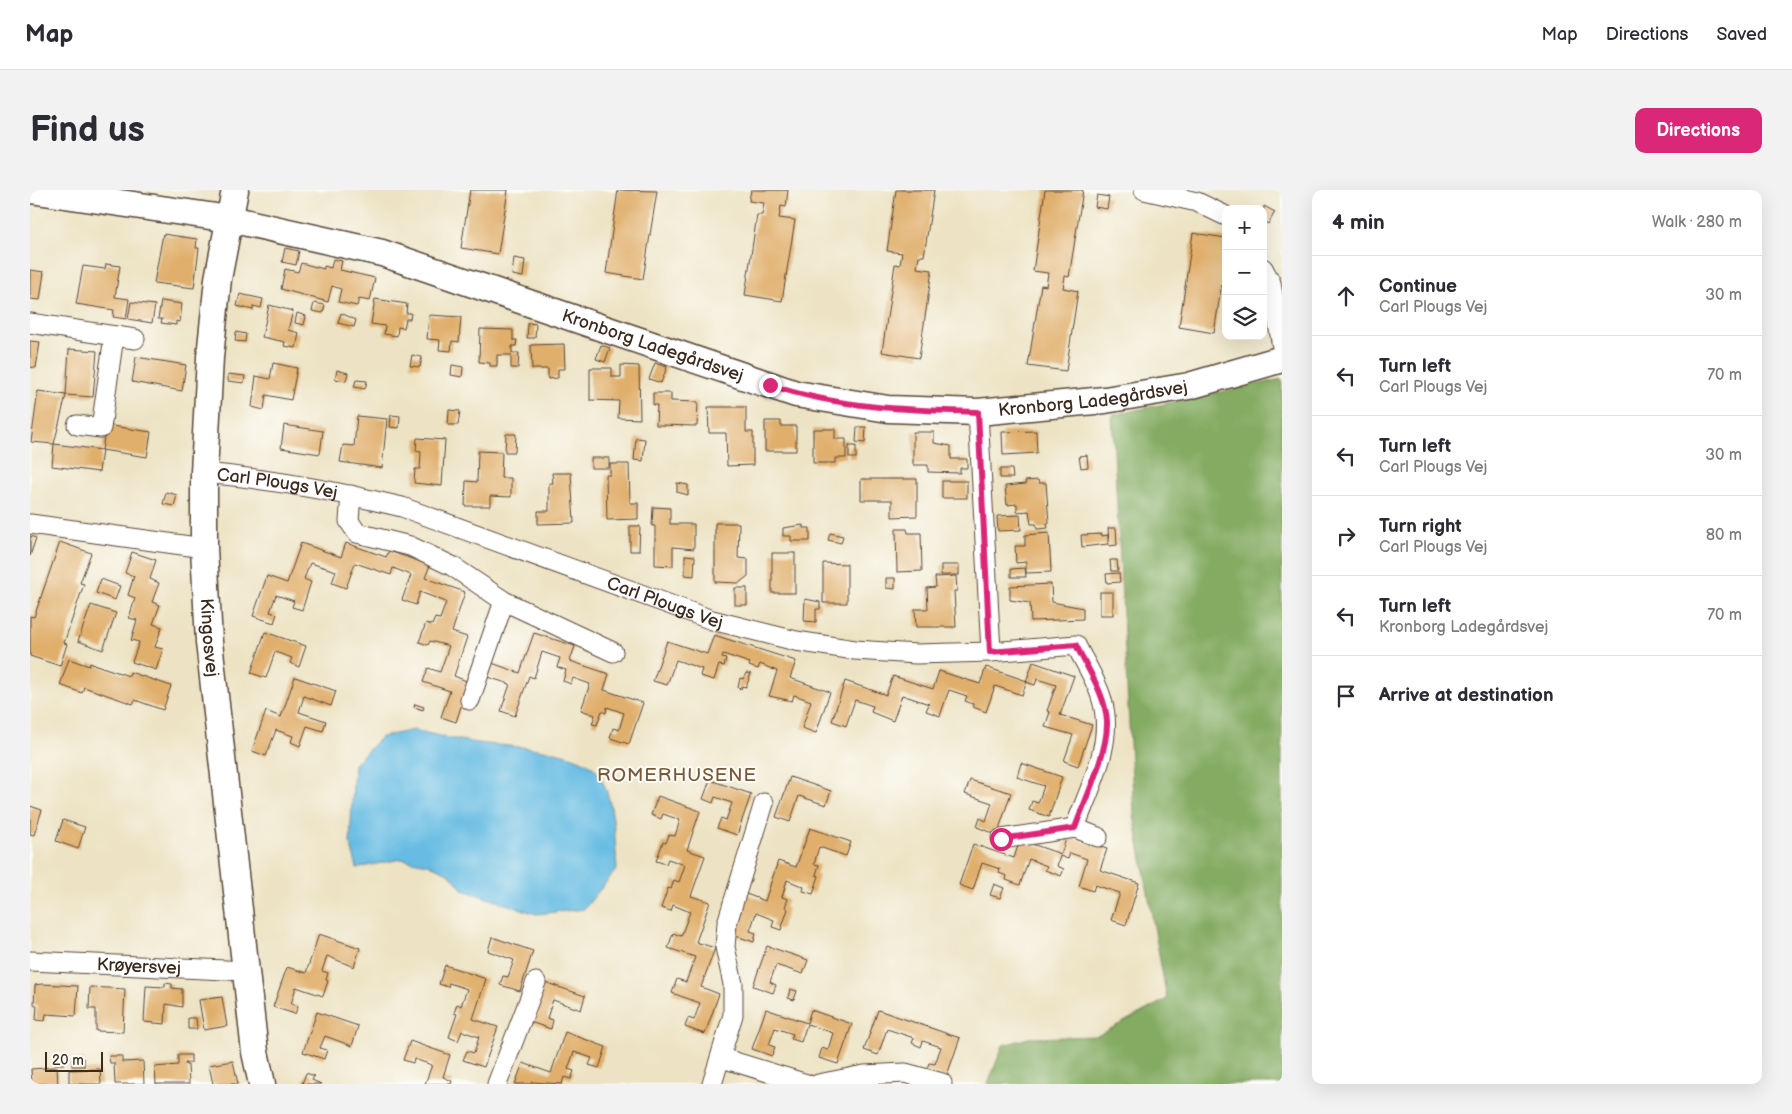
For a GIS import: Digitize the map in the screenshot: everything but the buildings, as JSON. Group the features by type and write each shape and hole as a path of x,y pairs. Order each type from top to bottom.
{"street":[{"name":"Kronborg Ladegårdsvej","path":"30,190 230,219 392,256 796,394 888,409 978,412 1105,400 1189,386 1282,359"},
{"name":"Kingosvej","path":"236,190 218,279 210,357 204,473 204,548 209,642 255,1052 262,1084"},
{"path":"1144,190 1196,202 1222,214"},
{"path":"1267,276 1271,283 1282,347"},
{"path":"30,323 135,339"},
{"path":"77,424 101,428 114,336"},
{"path":"978,412 990,652"},
{"name":"Carl Plougs Vej","path":"204,473 265,479 351,495 402,507 712,620 796,642 855,650 916,654 990,652 1076,645 1102,698 1107,722 1105,744 1075,828"},
{"name":"Carl Plougs Vej","path":"351,495 349,521 357,532 410,546 452,566 504,601 613,652"},
{"path":"30,524 204,548"},
{"path":"470,700 504,601"},
{"path":"712,1084 722,1058 733,1015 733,984 725,947 726,923 764,803"},
{"path":"1001,839 1075,828 1098,838"},
{"name":"Krøyersvej","path":"30,961 247,971"},
{"path":"497,1084 536,982"},
{"path":"722,1058 807,1084"},
{"path":"818,1084 864,1075 904,1073 942,1083"}],"green space":[{"path":"1282,379 1282,1084 988,1084 1003,1045 1029,1038 1097,1036 1167,999 1134,815 1112,415"}],"water":[{"path":"414,730 470,742 545,750 579,759 592,766 600,776 609,798 616,845 617,869 584,909 536,914 463,890 450,874 428,864 401,859 357,868 350,842 354,764 381,737"}],"district":[{"name":"ROMERHUSENE","path":"677,775"}],"route":[{"path":"770,385 796,394 888,409 978,412 990,652 1076,645 1102,698 1107,722 1105,744 1075,828 1001,839"}]}
